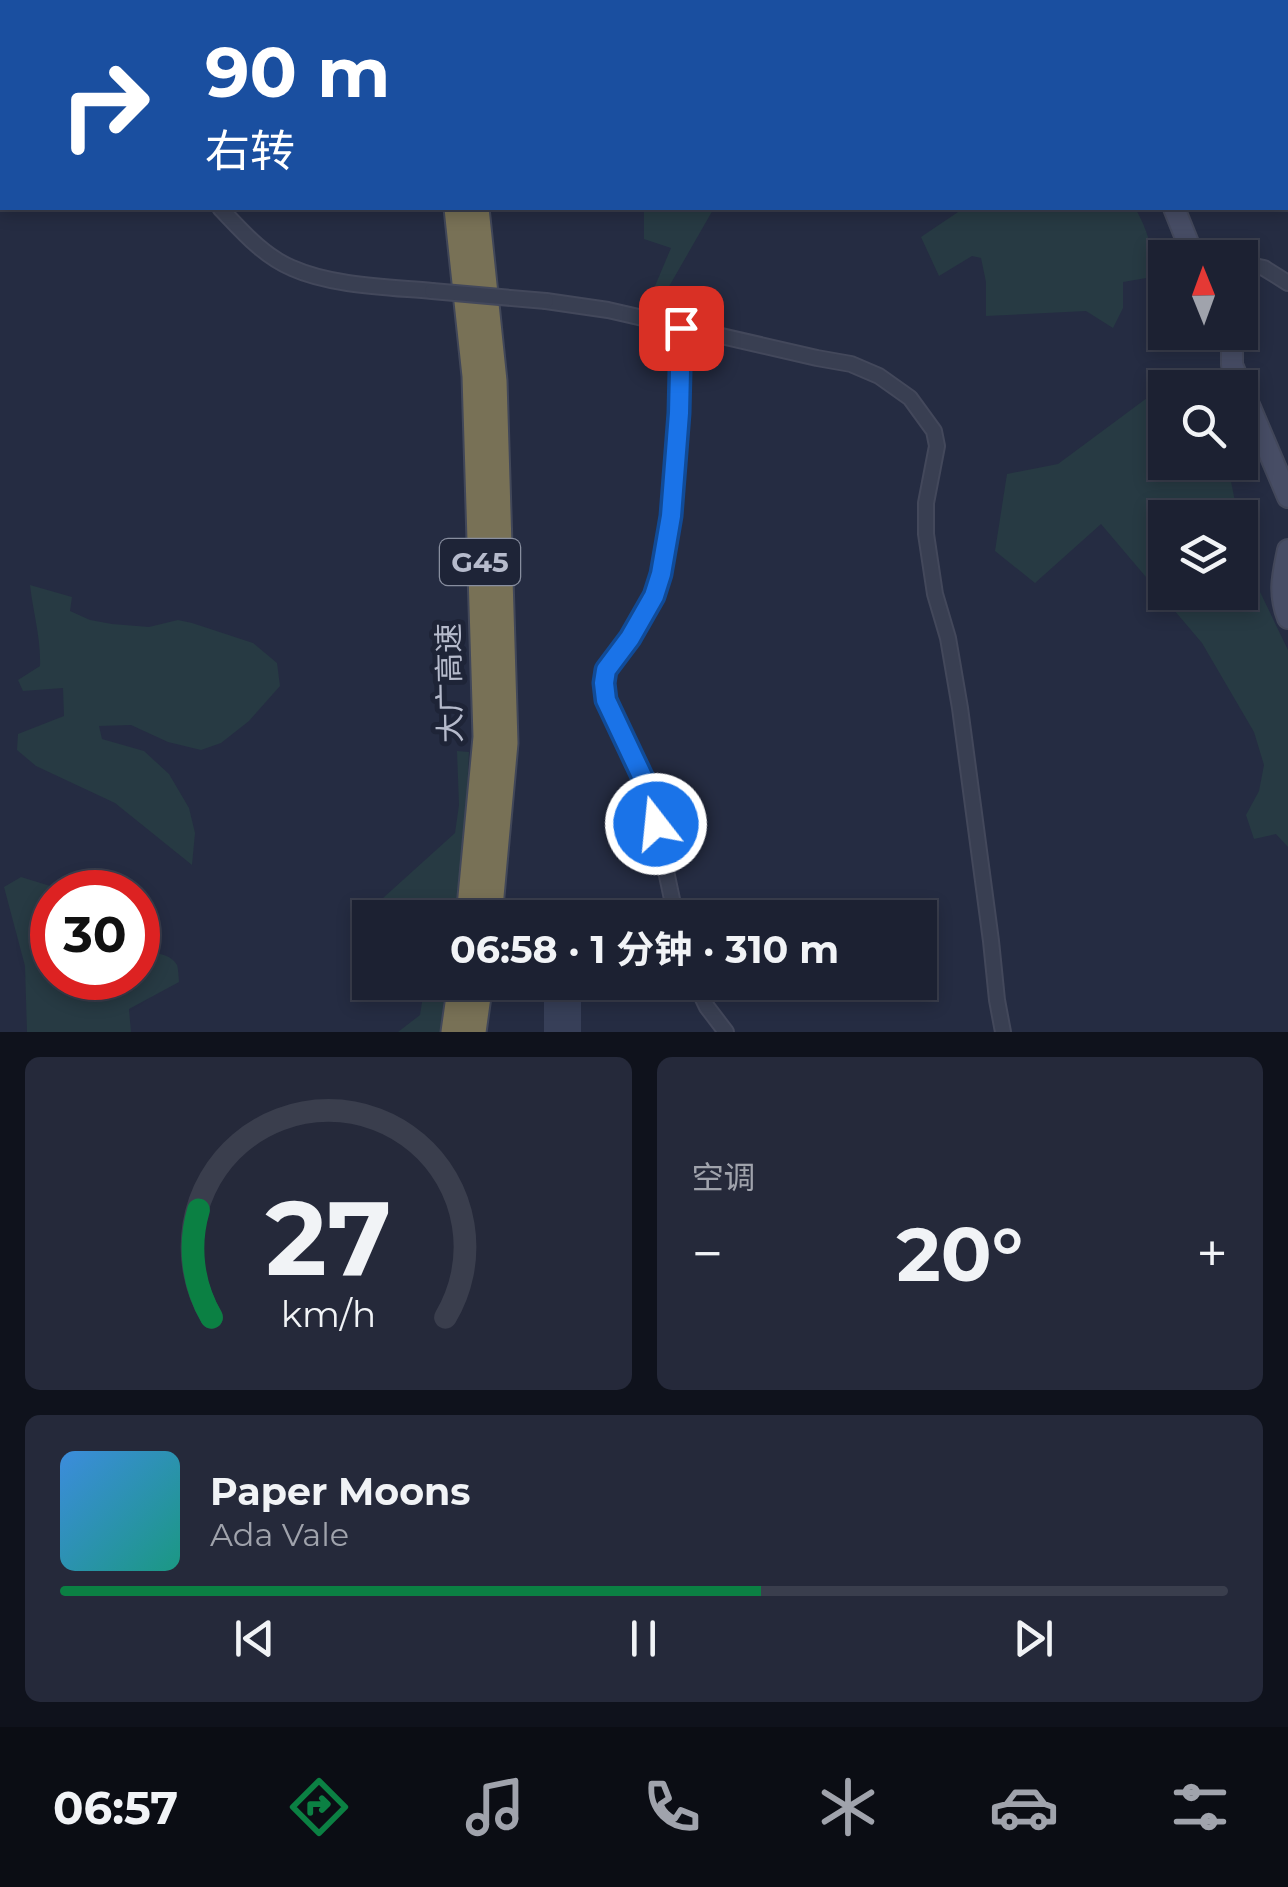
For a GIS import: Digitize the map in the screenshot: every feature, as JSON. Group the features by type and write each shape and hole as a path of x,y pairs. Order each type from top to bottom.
{"highway":[{"name":"大广高速","path":"457,210 476,376 486,738 471,900"},
{"name":"大广高速","path":"476,210 494,381 505,743 491,900"},
{"path":"454,1032 458,1000"},
{"path":"473,1032 477,1000"}],"street":[{"path":"222,210 261,249 290,268 319,278 546,300 608,310 851,364 879,376 910,398 934,431 937,446 926,503 926,534 960,708 1003,1032"},
{"path":"1175,210 1187,240"},
{"path":"1258,267 1288,283"},
{"path":"672,900 649,791 606,700 604,683 606,670 630,638 654,596 661,574 671,516 681,328"},
{"path":"1232,350 1232,366 1288,497"},
{"path":"1288,550 1282,580 1282,602 1288,618"},
{"path":"704,1000 726,1032"}],"shaded area":[{"path":"644,210 713,210 655,311 647,305 671,248 644,239"},
{"path":"961,210 1136,210 1149,240 1148,278 1123,282 1123,308 1113,328 1086,311 986,316 981,258 972,256 939,276 921,237"},
{"path":"1148,397 1148,480 1231,480 1235,500 1148,500 1148,579 1101,524 1035,583 995,551 1007,474 1058,464"},
{"path":"30,585 72,597 70,611 90,620 149,627 178,620 192,623 253,643 277,663 280,686 249,721 221,743 201,750 168,742 131,725 99,726 102,739 144,751 169,774 189,808 195,833 192,865 115,803 36,766 17,750 18,734 64,716 63,688 23,691 18,680 40,666"},
{"path":"1258,588 1288,650 1288,847 1276,834 1254,839 1246,815 1259,791 1264,765 1254,732 1202,643 1174,610 1258,610"},
{"path":"457,751 469,752 457,900 381,900 455,833 459,805"},
{"path":"21,877 30,880 30,1000 146,1000 129,1009 131,1032 27,1032 25,966 4,887"},
{"path":"160,954 177,965 179,982 160,992"},
{"path":"422,1000 444,1000 440,1032 398,1032 420,1015"}],"building":[{"path":"544,1000 581,1000 581,1032 544,1032"}],"route":[{"path":"656,824 649,791 606,700 604,683 606,670 630,638 654,596 661,574 671,516 681,328"}]}
